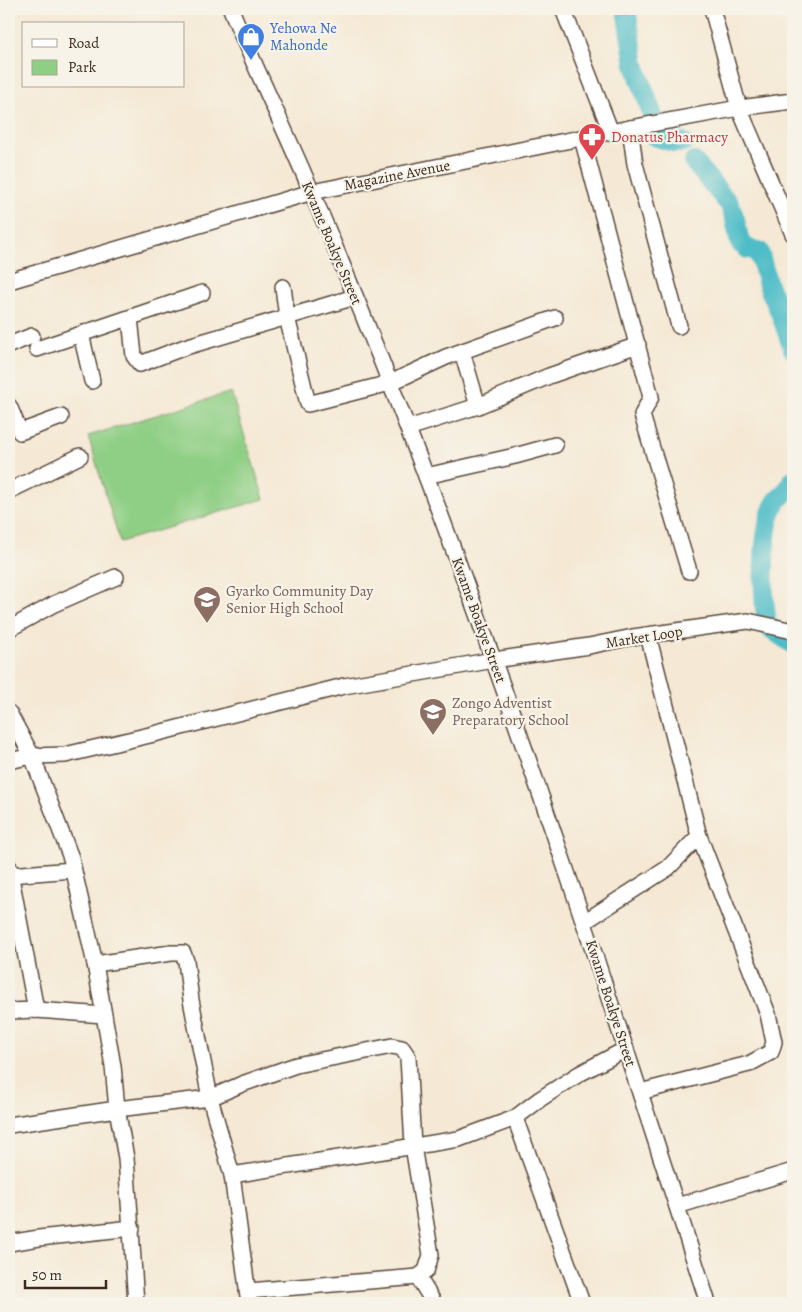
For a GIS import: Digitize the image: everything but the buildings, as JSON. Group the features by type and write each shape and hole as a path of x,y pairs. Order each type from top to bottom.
{"street":[{"name":"Kwame Boakye Street","path":"230,9 312,192 390,383 494,660 584,922 708,1303"},
{"path":"563,9 611,132"},
{"path":"712,9 739,108 793,234"},
{"name":"Magazine Avenue","path":"9,280 312,192 630,128 739,108 793,101"},
{"path":"630,128 635,164 679,326"},
{"path":"582,138 651,397 642,415 689,571"},
{"path":"283,287 308,404 390,383 462,352 555,318"},
{"path":"9,345 81,334 202,293"},
{"path":"130,318 134,356 140,364 185,347 355,297"},
{"path":"81,334 92,380"},
{"path":"408,428 478,406 549,376 638,345"},
{"path":"462,352 478,406"},
{"path":"9,406 20,432 61,417"},
{"path":"426,476 555,445"},
{"path":"9,491 80,456"},
{"path":"9,629 54,604 116,577"},
{"name":"Market Loop","path":"9,761 32,756 71,753 344,686 494,660 748,621 793,631"},
{"path":"640,1092 749,1064 771,1052 774,1042 768,1014 699,836 648,635"},
{"path":"9,713 32,756 71,858 95,964 113,1066 117,1109 126,1158 136,1303"},
{"path":"584,922 668,868 699,836"},
{"path":"36,1010 9,872 74,870"},
{"path":"9,1125 210,1098 242,1084 296,1065 392,1046 402,1048 408,1058 413,1146 431,1255 426,1271 418,1277 248,1297 232,1175 210,1098 183,953 95,964"},
{"path":"9,1011 36,1010 104,1015"},
{"path":"232,1175 459,1139 515,1118 540,1098 579,1074 626,1049"},
{"path":"515,1118 582,1303"},
{"path":"677,1206 793,1171"},
{"path":"9,1243 132,1228"},
{"path":"418,1277 434,1303"}],"green space":[{"path":"231,392 264,499 120,542 88,436"}],"waterway":[{"path":"626,9 635,65 653,116"},
{"path":"654,136 676,143 683,142"},
{"path":"694,162 730,205 740,243 748,249 759,251 768,285 793,349"},
{"path":"766,615 764,590 765,542 775,504 793,480"},
{"path":"770,628 793,644"}],"place":[{"name":"Yehowa Ne Mahonde","path":"251,61"},
{"name":"Donatus Pharmacy","path":"592,161"},
{"name":"Gyarko Community Day Senior High School","path":"207,624"},
{"name":"Zongo Adventist Preparatory School","path":"433,736"}]}
